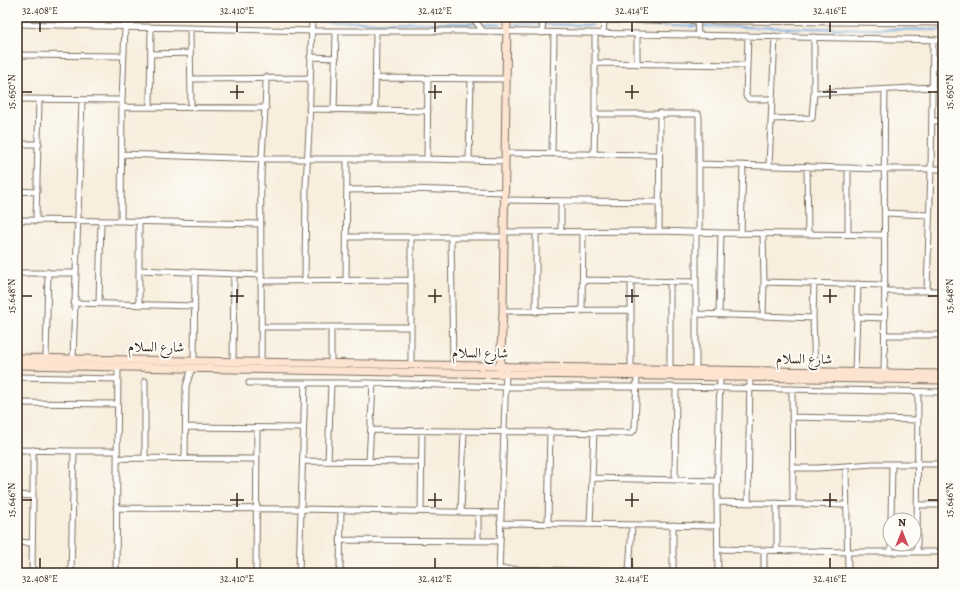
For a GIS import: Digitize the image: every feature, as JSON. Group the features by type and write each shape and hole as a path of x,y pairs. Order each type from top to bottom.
{"main road":[{"path":"503,370 507,17"},
{"name":"شارع السلام","path":"17,358 193,364 503,370 637,376 943,380"},
{"name":"شارع السلام","path":"17,365 118,366 233,362 453,366 503,370 631,369 943,374"}],"street":[{"path":"306,280 306,184 308,158 310,31 312,17"},
{"path":"472,17 483,31"},
{"path":"538,17 604,20 681,18 698,20 708,18 899,20 943,23"},
{"path":"542,33 543,17"},
{"path":"603,34 604,20"},
{"path":"698,20 698,35"},
{"path":"17,24 310,31 483,31 943,40"},
{"path":"121,221 122,100 125,27"},
{"path":"150,107 151,28"},
{"path":"190,28 191,107"},
{"path":"334,110 336,31"},
{"path":"375,110 376,31"},
{"path":"552,154 554,33"},
{"path":"594,154 596,34"},
{"path":"637,34 637,64"},
{"path":"748,36 746,98 772,99"},
{"path":"769,166 775,36"},
{"path":"771,119 812,118 814,93 814,37"},
{"path":"927,290 933,40"},
{"path":"151,54 190,53"},
{"path":"17,55 124,56"},
{"path":"310,57 336,58"},
{"path":"595,64 747,65"},
{"path":"191,79 266,77 310,78"},
{"path":"261,363 262,159 266,108 266,77"},
{"path":"376,78 506,79"},
{"path":"427,159 428,78"},
{"path":"469,160 471,79"},
{"path":"814,93 933,87"},
{"path":"884,373 885,213 883,169 885,90"},
{"path":"17,99 122,100"},
{"path":"36,221 39,100"},
{"path":"73,359 82,100"},
{"path":"123,107 266,108"},
{"path":"309,109 428,111"},
{"path":"595,114 660,113 699,115 696,370"},
{"path":"659,231 658,155 660,113"},
{"path":"932,121 943,121"},
{"path":"17,144 39,144"},
{"path":"122,154 262,159 308,158 347,160 469,160 552,154 658,155"},
{"path":"346,280 347,160"},
{"path":"699,164 883,169 943,169"},
{"path":"741,233 743,165"},
{"path":"807,166 808,234"},
{"path":"848,168 848,234"},
{"path":"347,190 407,189 505,192"},
{"path":"17,191 37,192"},
{"path":"505,200 659,202"},
{"path":"561,200 561,231"},
{"path":"885,213 929,215"},
{"path":"17,220 261,224"},
{"path":"99,303 101,221"},
{"path":"139,222 139,304"},
{"path":"347,237 451,237 561,231 659,231 885,235"},
{"path":"536,232 536,312"},
{"path":"582,311 583,232"},
{"path":"719,315 721,233"},
{"path":"763,234 763,316"},
{"path":"410,237 411,365"},
{"path":"451,237 453,366"},
{"path":"139,270 234,274 262,278 306,280 410,280"},
{"path":"46,358 48,272"},
{"path":"185,458 186,386 193,364 195,272"},
{"path":"17,273 75,273"},
{"path":"233,362 234,274"},
{"path":"582,280 696,282"},
{"path":"631,280 631,369"},
{"path":"670,281 670,370"},
{"path":"764,282 858,284 885,288 943,291"},
{"path":"814,283 813,318 815,372"},
{"path":"855,372 858,284"},
{"path":"74,302 194,306"},
{"path":"503,311 536,312 630,310"},
{"path":"696,314 813,318"},
{"path":"857,317 885,318"},
{"path":"262,327 411,327"},
{"path":"331,327 331,364"},
{"path":"885,335 943,336"},
{"path":"116,573 118,366"},
{"path":"503,370 506,387 500,513 499,571 629,572 632,525"},
{"path":"370,430 631,433 634,430 637,376"},
{"path":"17,377 118,379"},
{"path":"718,573 717,502 720,377"},
{"path":"748,502 750,377"},
{"path":"144,458 145,381"},
{"path":"249,382 373,383 506,387 676,387 943,392"},
{"path":"299,573 305,383"},
{"path":"328,461 331,383"},
{"path":"369,461 373,383"},
{"path":"675,479 676,387"},
{"path":"792,389 793,503"},
{"path":"917,512 918,392"},
{"path":"17,403 118,404"},
{"path":"792,418 918,420"},
{"path":"186,427 304,428"},
{"path":"256,573 257,428"},
{"path":"421,511 422,430"},
{"path":"461,512 464,431"},
{"path":"548,523 550,431"},
{"path":"590,524 594,432"},
{"path":"17,450 117,451"},
{"path":"32,573 33,450"},
{"path":"71,573 74,450"},
{"path":"117,458 257,459"},
{"path":"303,461 421,462"},
{"path":"792,468 892,464 943,464"},
{"path":"891,512 892,464"},
{"path":"846,466 848,573"},
{"path":"592,478 718,481"},
{"path":"17,495 33,496"},
{"path":"717,502 846,505"},
{"path":"777,503 777,550"},
{"path":"917,505 943,505"},
{"path":"116,508 341,509 500,513"},
{"path":"340,573 341,509"},
{"path":"478,513 478,541"},
{"path":"500,523 717,526"},
{"path":"673,525 673,573"},
{"path":"340,540 499,541"},
{"path":"17,542 32,543"},
{"path":"718,549 882,552"},
{"path":"764,550 764,573"},
{"path":"922,552 943,552"}],"waterway":[{"path":"17,17 501,24"},
{"path":"514,24 593,25"},
{"path":"601,25 943,30"}]}
